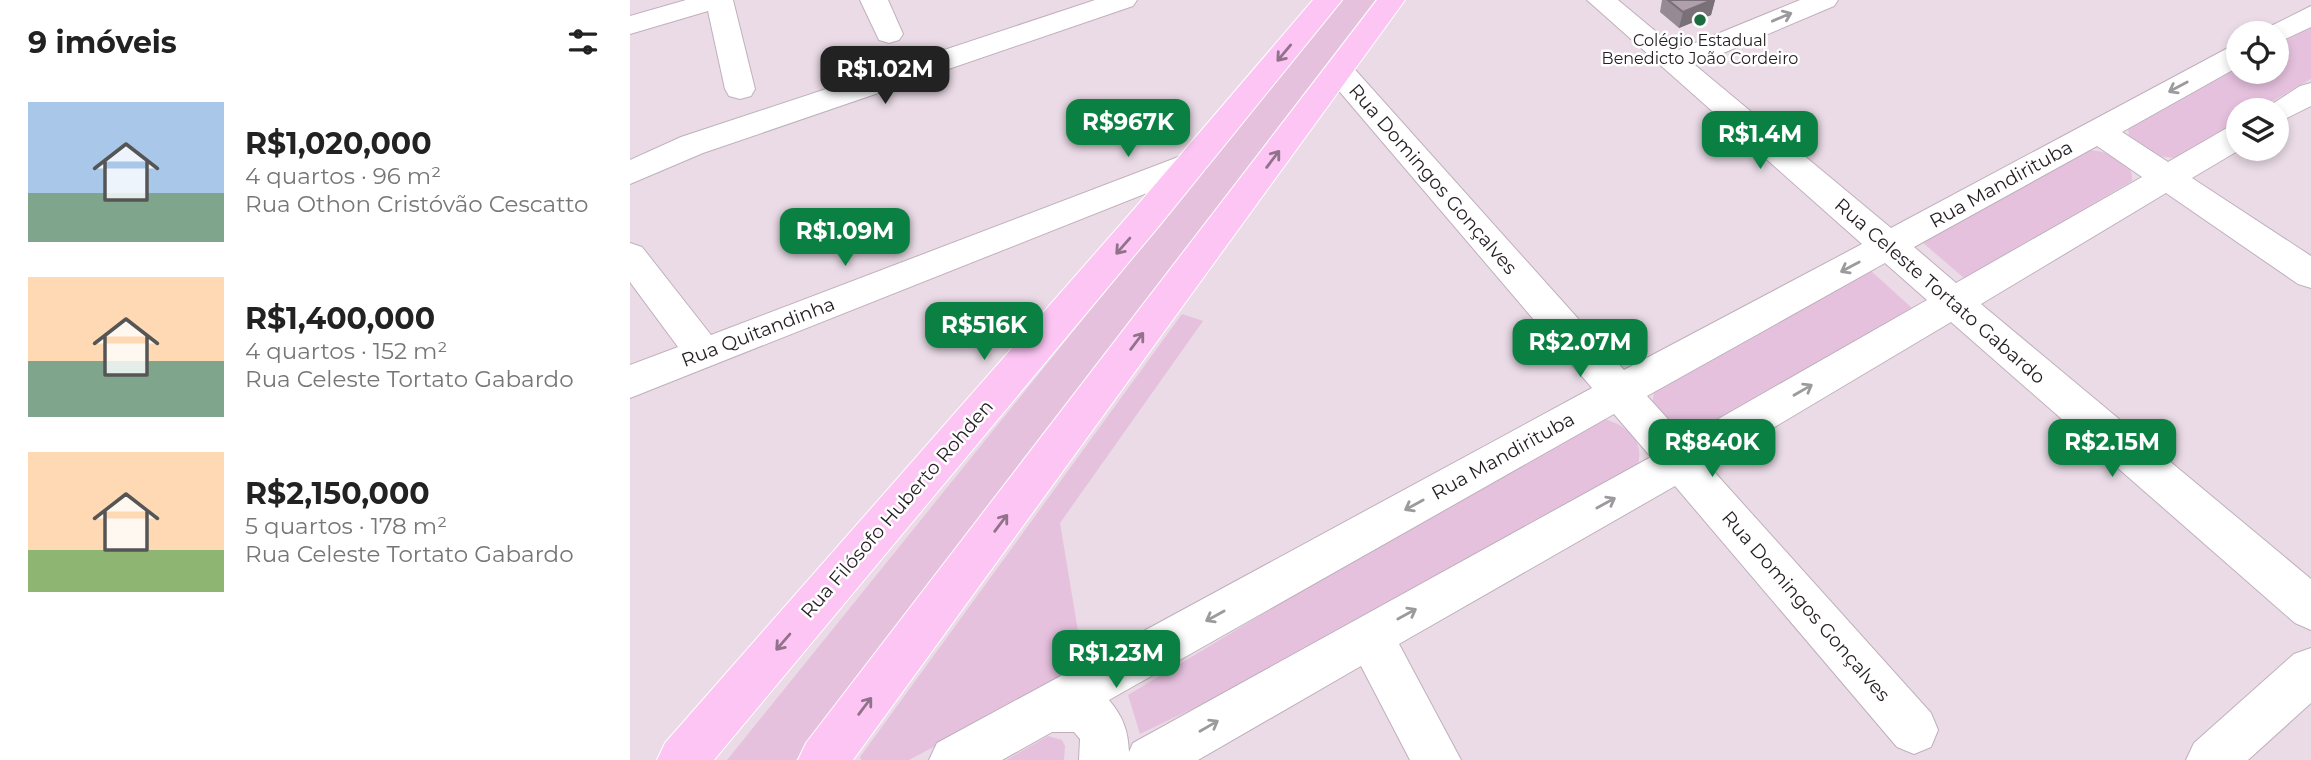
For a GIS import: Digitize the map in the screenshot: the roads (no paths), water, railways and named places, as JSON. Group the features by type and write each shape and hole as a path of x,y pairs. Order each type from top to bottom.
{"main road":[{"name":"Rua Filósofo Huberto Rohden","path":"682,760 1194,162 1328,0"},
{"path":"831,754 1391,0"}],"street":[{"path":"630,25 718,0 740,89"},
{"path":"874,0 889,34"},
{"path":"630,173 692,145 1069,8 1123,0"},
{"name":"Rua Celeste Tortato Gabardo","path":"1601,0 2311,608"},
{"path":"1674,63 1824,0"},
{"path":"2298,0 2311,7"},
{"path":"2289,27 2311,15"},
{"name":"Rua Mandirituba","path":"954,760 1619,392 2226,62"},
{"name":"Rua Domingos Gonçalves","path":"1339,71 1914,730"},
{"path":"2289,106 2311,93"},
{"path":"2098,131 2311,274"},
{"path":"1150,760 1680,462 2226,142"},
{"name":"Rua Quitandinha","path":"630,382 1194,162"},
{"name":"Rua Quitandinha","path":"1081,206 1131,199 1140,204 1147,217"},
{"path":"630,256 704,353"},
{"path":"1369,635 1436,760"},
{"path":"2211,760 2311,671"},
{"path":"1046,709 1061,706 1088,711 1104,732 1104,760"}],"place":[{"name":"Colégio Estadual Benedicto João Cordeiro","path":"1700,20"}]}
